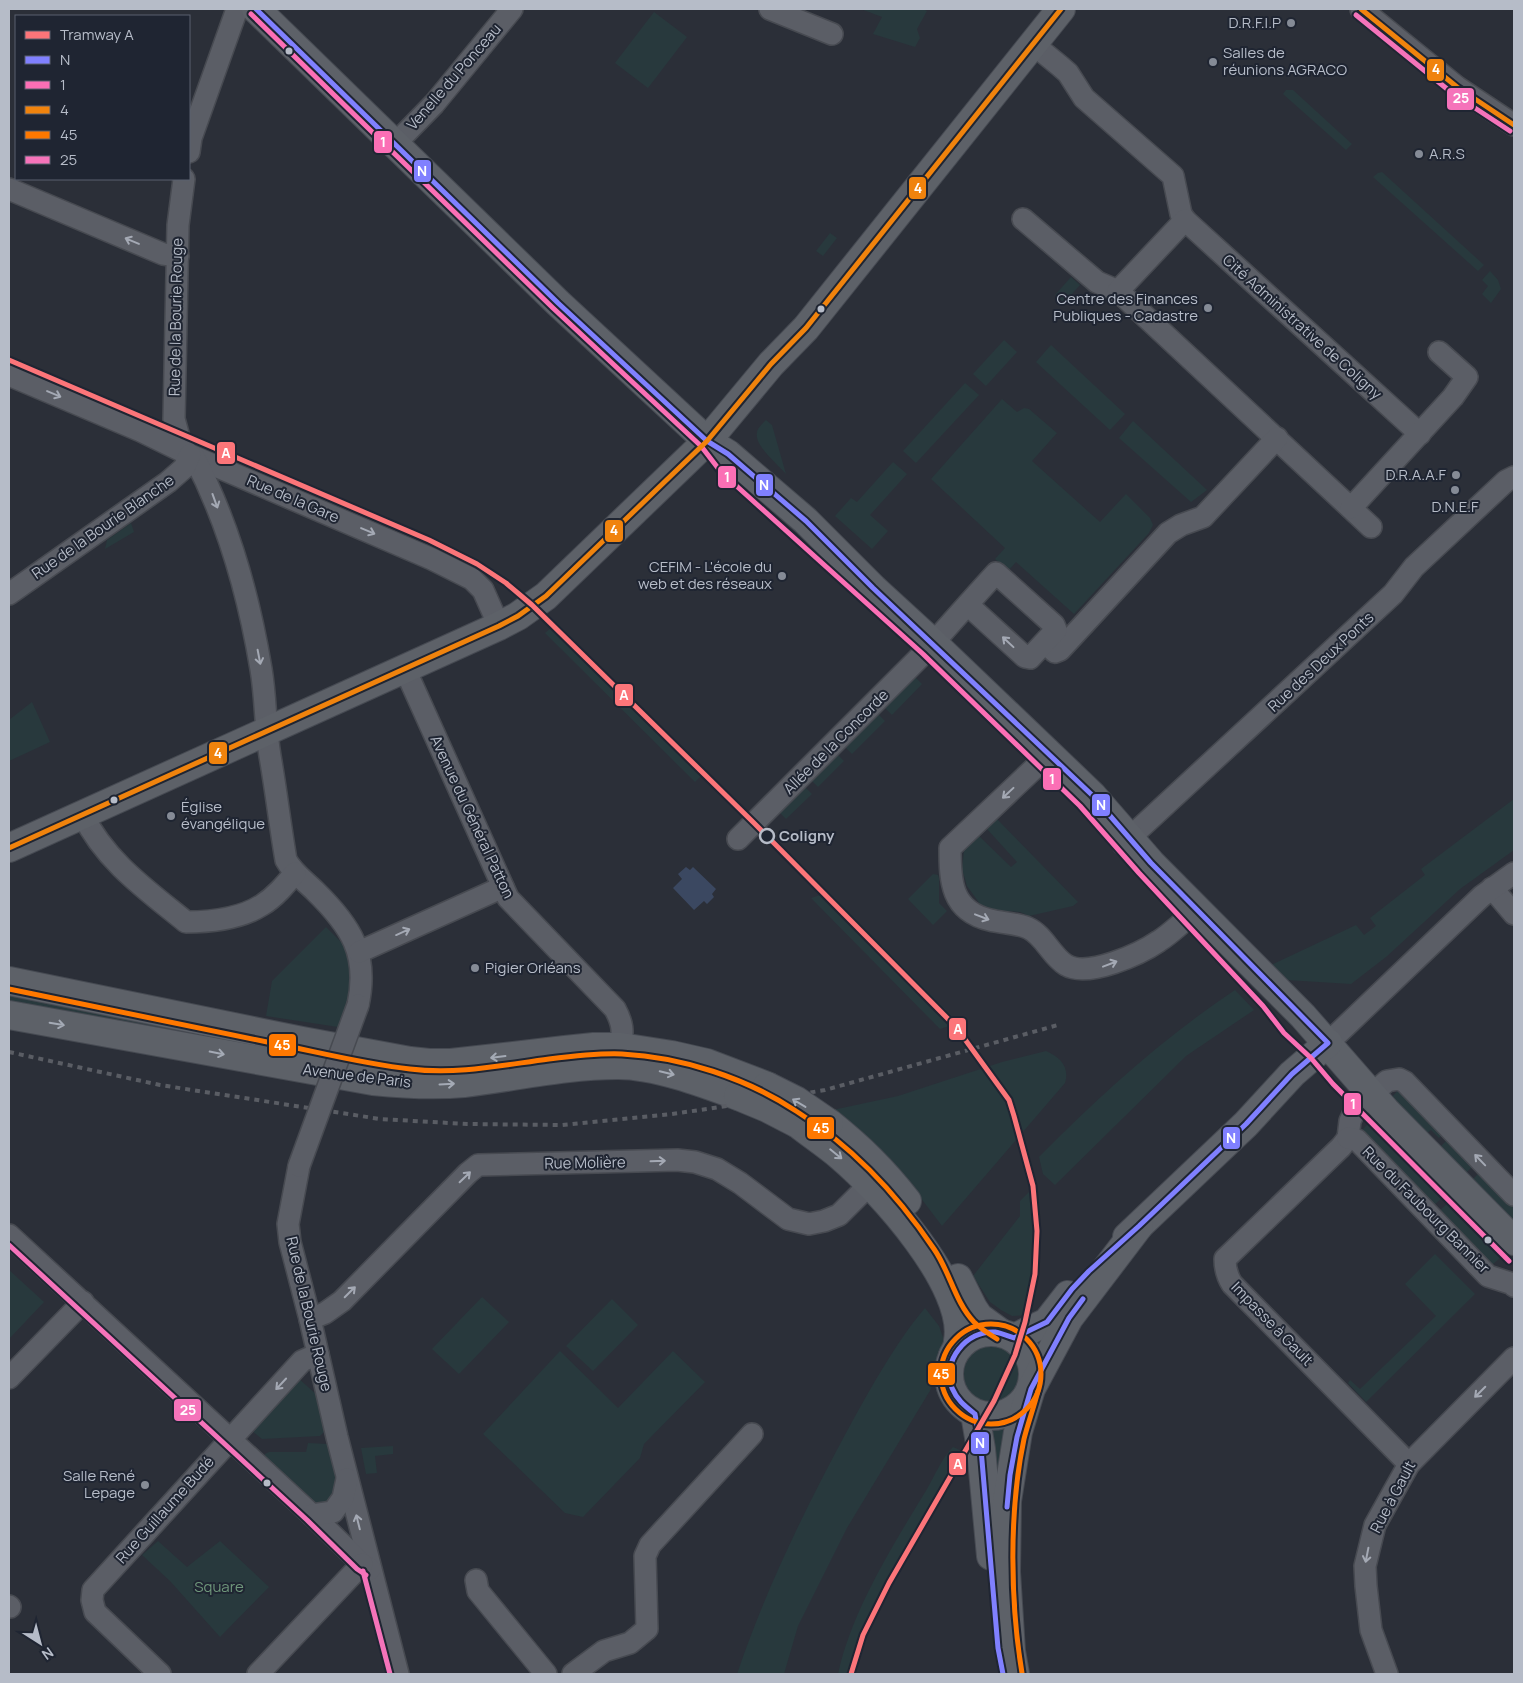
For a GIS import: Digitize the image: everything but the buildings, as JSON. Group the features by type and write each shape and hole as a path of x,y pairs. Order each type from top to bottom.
{"main road":[{"name":"Rue du Faubourg Bannier","path":"256,9 443,192 707,441 726,466 931,646 1092,795 1126,841"},
{"path":"9,848 499,626 518,616 557,586 707,441 771,364 812,321 1061,9"},
{"name":"Rue du Faubourg Bannier","path":"931,646 1126,841 1198,922 1274,997 1514,1256"},
{"name":"Avenue de Paris","path":"9,981 357,1052 429,1064 594,1047 620,1056 645,1068 686,1078 767,1108 798,1124 841,1157 877,1178"},
{"name":"Avenue de Paris","path":"9,1015 340,1076 398,1083 464,1082 563,1069 620,1056 672,1055 707,1063 767,1086 797,1101 829,1123 860,1148 877,1178 917,1226 943,1249 955,1287 959,1326 958,1342 953,1356"},
{"path":"1007,1336 1047,1322 1088,1271 1139,1226 1246,1124 1292,1074 1322,1048"},
{"name":"Rue du Faubourg Bannier","path":"1367,1099 1514,1241"},
{"path":"1015,1674 1011,1651 1006,1572 1007,1501 1017,1437 1031,1389 1034,1376 1032,1363 1027,1352 1007,1336 987,1332 973,1336 962,1344 953,1356 949,1369 953,1394 960,1403 975,1414 996,1416 1010,1412 1018,1407 1026,1399 1031,1389 1069,1318 1139,1226"},
{"name":"Avenue de Paris","path":"955,1287 980,1317 1007,1336"},
{"path":"975,1414 981,1449 998,1648 1003,1674"}],"street":[{"path":"190,145 237,9"},
{"name":"Venelle du Ponceau","path":"395,144 434,104 512,9"},
{"path":"770,9 832,34"},
{"path":"1361,9 1457,87 1514,125"},
{"name":"Cité Administrative de Coligny","path":"1033,44 1064,70 1084,98 1173,176 1181,214 1185,220 1420,434"},
{"name":"Rue de la Bourie Rouge","path":"184,180 178,225 174,420 180,441 213,495 248,605 261,670 270,756 286,860 295,873 332,908 350,934 359,952 362,987 358,1005 299,1166 288,1224 290,1242 310,1318 366,1566 398,1674"},
{"path":"9,189 163,254 178,256"},
{"path":"1022,219 1097,282 1118,291 1371,527"},
{"path":"1118,291 1185,220"},
{"path":"1351,508 1453,397 1467,377 1439,352"},
{"name":"Rue de la Gare","path":"9,375 432,559 472,579 483,590 499,626"},
{"path":"1044,644 1055,652 1060,650 1168,533 1181,525 1203,517 1277,438"},
{"name":"Rue de la Bourie Blanche","path":"9,594 168,482 184,468 190,455"},
{"name":"Rue des Deux Ponts","path":"1126,841 1393,594 1414,567 1506,481 1514,477"},
{"path":"931,646 996,573 1054,625 1056,630 1030,658 1025,658 968,605"},
{"name":"Allée de la Concorde","path":"738,839 931,646"},
{"name":"Avenue du Général Patton","path":"405,669 503,887 514,906 615,1009 622,1021 623,1031 620,1056"},
{"path":"1043,760 950,848 952,888 966,907 975,915 986,919 1030,929 1063,963 1084,970 1106,966 1198,922"},
{"path":"84,814 91,832 104,848 140,886 186,922 211,922 238,915 261,906 279,892 295,873"},
{"path":"1322,1048 1492,888 1514,873"},
{"path":"359,952 503,887"},
{"path":"1492,888 1514,914"},
{"name":"Rue du Faubourg Bannier","path":"1514,1195 1405,1082 1399,1079 1387,1081 1354,1112 1350,1121 1348,1138 1357,1140 1488,1276 1514,1284"},
{"name":"Impasse à Gault","path":"1348,1138 1341,1147 1225,1259 1225,1267 1232,1284 1408,1464"},
{"name":"Rue Molière","path":"310,1318 325,1313 342,1301 478,1165 677,1160 694,1162 717,1169 740,1183 788,1219 809,1224 824,1222 839,1215 877,1178"},
{"path":"9,1235 366,1566 258,1674"},
{"path":"9,1378 83,1302"},
{"name":"Rue Guillaume Budé","path":"160,1674 95,1612 92,1600 93,1590 302,1361 318,1354"},
{"name":"Rue à Gault","path":"1387,1674 1371,1630 1366,1586 1365,1566 1375,1525 1408,1464 1514,1358"},
{"path":"573,1674 604,1651 630,1643 647,1629 645,1556 650,1545 752,1434"},
{"path":"312,1515 333,1512 343,1498 347,1479"},
{"path":"476,1580 478,1590 546,1674"}],"green space":[{"path":"861,9 923,9 927,11 917,29 920,38 915,47 873,34 882,17"},
{"path":"654,12 687,37 648,88 615,63"},
{"path":"1286,90 1293,90 1352,144 1346,150 1283,94"},
{"path":"1382,172 1484,265 1478,271 1373,177"},
{"path":"830,233 837,238 823,256 816,251"},
{"path":"1490,271 1498,280 1501,289 1491,303 1482,294 1488,286 1482,280"},
{"path":"1071,277 1080,285 1064,303 1055,295"},
{"path":"1004,340 1017,352 986,386 973,374"},
{"path":"1051,345 1125,414 1110,430 1036,362"},
{"path":"965,383 979,395 916,463 903,451"},
{"path":"1002,399 1017,412 1024,408 1029,409 1057,433 1032,461 1100,522 1126,494 1150,518 1153,525 1149,533 1074,614 1016,562 1008,571 995,559 1005,548 931,479"},
{"path":"766,420 772,425 786,474 763,449 757,438 758,429"},
{"path":"1133,421 1207,490 1191,502 1119,438"},
{"path":"893,462 907,474 870,515 888,531 872,549 835,516 851,498 857,502"},
{"path":"131,523 134,532 105,549 107,540"},
{"path":"557,623 706,771 695,782 545,633"},
{"path":"914,676 922,684 892,715 884,707"},
{"path":"32,702 50,742 9,761 9,720"},
{"path":"877,713 885,721 852,754 844,746"},
{"path":"836,753 844,761 818,787 810,779"},
{"path":"804,786 812,794 786,819 778,811"},
{"path":"1514,799 1514,850 1460,889 1386,957 1351,984 1286,980 1271,965 1356,925 1364,935 1376,926 1370,918 1425,875 1421,869"},
{"path":"996,818 1078,902 1073,906 1029,916 1020,912 992,910 980,904 967,886 962,869 964,850 979,836 1011,867 1017,862 987,829"},
{"path":"933,874 938,875 939,878 939,903 947,911 933,925 908,899"},
{"path":"829,892 959,1023 940,1029 811,898"},
{"path":"326,927 344,945 351,972 350,999 338,1027 266,1016 272,981"},
{"path":"9,989 329,1054 319,1069 9,1005"},
{"path":"1235,990 1254,1010 1186,1056 1055,1185 1043,1174 1039,1157 1085,1112 1157,1048 1208,1008"},
{"path":"1046,1051 1056,1056 1063,1063 1066,1072 1065,1083 942,1226 887,1159 828,1111 898,1096 1002,1062"},
{"path":"1400,1088 1443,1134 1439,1138 1431,1130 1427,1133 1392,1097"},
{"path":"1369,1123 1441,1199 1434,1205 1362,1130"},
{"path":"1448,1139 1474,1165 1466,1173 1440,1147"},
{"path":"1481,1171 1514,1205 1514,1223 1472,1180"},
{"path":"1036,1185 1040,1219 1040,1250 1031,1315 1012,1316 990,1302 973,1276 1020,1216 1020,1201"},
{"path":"1447,1204 1500,1258 1492,1265 1439,1211"},
{"path":"1435,1254 1475,1294 1366,1402 1348,1383 1350,1380 1360,1389 1436,1316 1405,1284"},
{"path":"9,1270 44,1302 9,1339"},
{"path":"482,1297 509,1322 459,1374 432,1349"},
{"path":"612,1299 638,1325 593,1371 566,1346"},
{"path":"925,1308 939,1326 945,1343 931,1389 847,1528 798,1626 784,1674 737,1674 760,1612 815,1492 882,1369"},
{"path":"991,1342 1003,1344 1013,1351 1020,1361 1022,1373 1020,1385 1013,1395 1003,1402 991,1404 979,1402 969,1395 962,1385 960,1373 962,1361 969,1351 979,1344"},
{"path":"560,1351 618,1408 673,1351 705,1382 644,1444 640,1458 583,1517 565,1513 483,1434"},
{"path":"298,1378 317,1395 326,1430 320,1436 262,1439 252,1431 254,1424"},
{"path":"986,1424 1011,1424 998,1522"},
{"path":"308,1443 327,1444 329,1448 339,1481 331,1502 318,1505 265,1458 265,1454 269,1452 306,1452"},
{"path":"393,1446 393,1454 375,1456 377,1473 366,1474 361,1448"},
{"path":"953,1447 962,1451 965,1458 890,1587 865,1640 854,1674 838,1674 844,1650 863,1602 942,1461"},
{"name":"Square","path":"158,1541 187,1567 220,1541 269,1587 220,1637 170,1581 142,1555"}],"water":[{"path":"686,867 690,870 693,867 716,889 712,894 714,897 707,904 704,901 694,910 673,888 682,879 678,874"}],"railway":[{"path":"9,1052 160,1085 380,1119 467,1124 562,1125 672,1114 825,1090 1058,1025"}],"tram line":[{"name":"A","path":"9,360 429,540 477,564 506,583 532,605 755,824 956,1027 1009,1100 1033,1186 1037,1231 1035,1274 1025,1322 1015,1355 994,1401 889,1583 863,1635 851,1674"}],"transit line":[{"name":"N","path":"256,9 558,303 707,441 728,454 806,521 873,588 1092,795 1151,863 1328,1043 1292,1074 1246,1124 1089,1271 1072,1289 1047,1322 1014,1338 995,1332 975,1336 966,1342 953,1358 950,1368 952,1388 959,1399 975,1414 981,1449 998,1648 1003,1674"},
{"name":"4","path":"9,848 499,626 518,616 546,596 707,441 771,364 806,328 1061,9"},
{"name":"4","path":"1361,9 1457,87 1514,125"},
{"name":"1","path":"251,14 553,308 701,446 721,472 923,654 1080,806 1139,873 1263,1006 1284,1033 1311,1058 1333,1084 1509,1261"},
{"name":"25","path":"1356,15 1452,93 1510,131"},
{"name":"45","path":"9,989 358,1061 410,1069 428,1071 463,1070 595,1054 622,1054 667,1060 713,1071 777,1099 796,1111 836,1140 872,1172 905,1209 934,1249 967,1314 979,1327 997,1339"},
{"name":"25","path":"9,1245 307,1520 357,1569 366,1575"},
{"name":"N","path":"1007,1507 1010,1475 1017,1437 1031,1389 1069,1318 1083,1299"},
{"name":"45","path":"991,1324 1010,1328 1026,1339 1037,1355 1041,1374 1037,1393 1026,1409 1010,1420 991,1424 972,1420 956,1409 945,1393 941,1374 945,1355 956,1339 972,1328 991,1324"},
{"name":"45","path":"1022,1673 1013,1586 1014,1525 1019,1466 1024,1439 1038,1391"},
{"name":"25","path":"363,1571 390,1674"}],"place":[{"name":"D.R.F.I.P","path":"1291,23"},
{"name":"Salles de réunions AGRACO","path":"1213,62"},
{"name":"A.R.S","path":"1419,154"},
{"name":"Centre des Finances Publiques - Cadastre","path":"1208,308"},
{"name":"D.R.A.A.F","path":"1456,475"},
{"name":"D.N.E.F","path":"1455,490"},
{"name":"CEFIM - L'école du web et des réseaux","path":"782,576"},
{"name":"Église évangélique","path":"171,816"},
{"name":"Coligny","path":"767,836"},
{"name":"Pigier Orléans","path":"475,968"},
{"name":"Salle René Lepage","path":"145,1485"}]}
